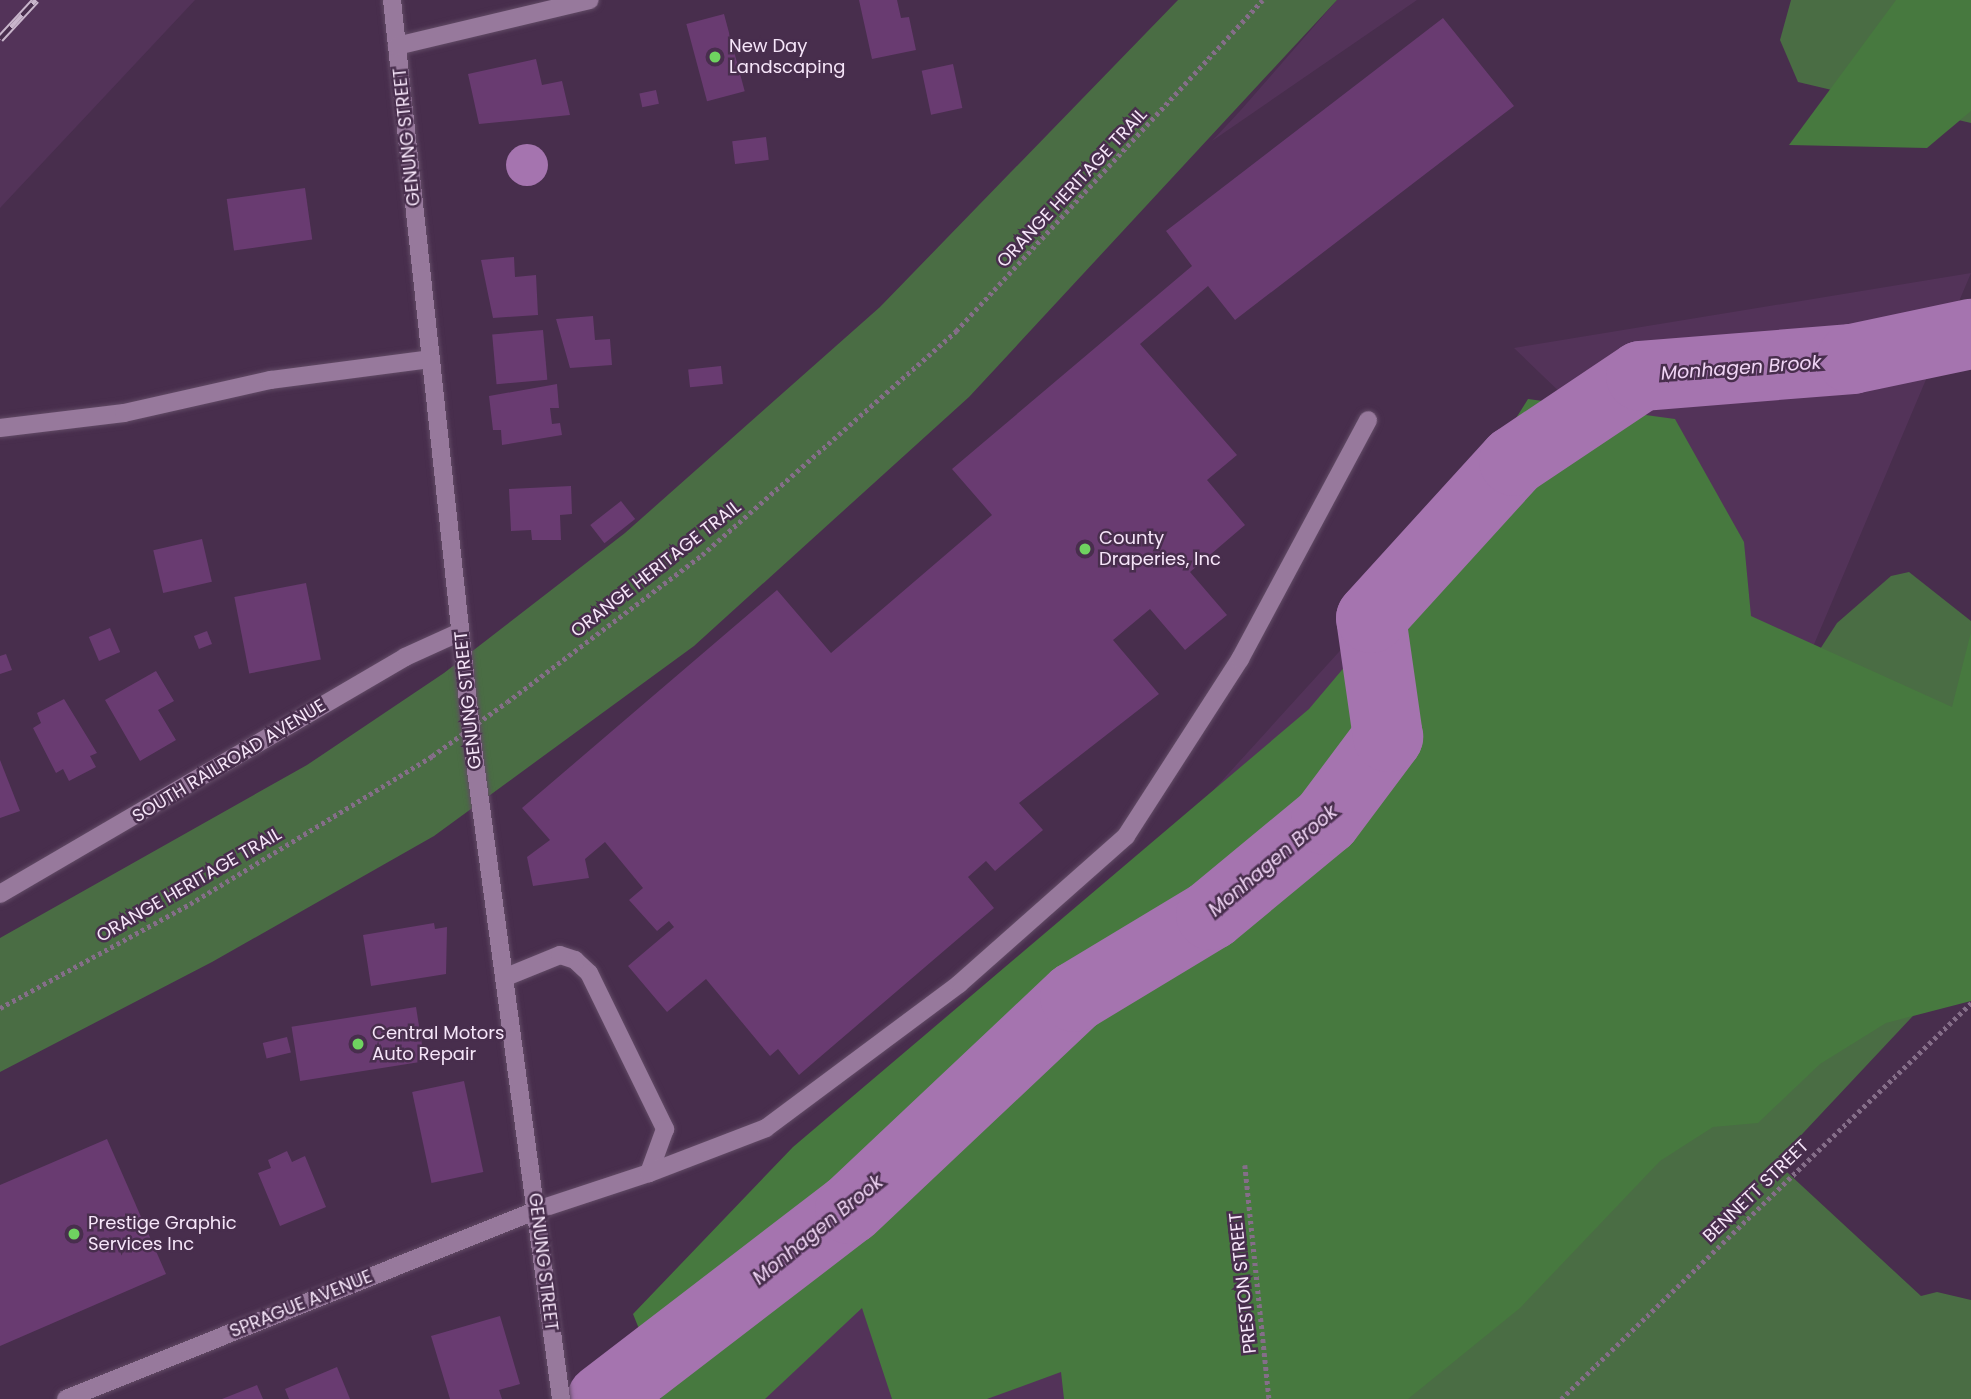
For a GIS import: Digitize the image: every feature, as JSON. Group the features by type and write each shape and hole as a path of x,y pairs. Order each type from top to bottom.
{"street":[{"name":"GENUNG STREET","path":"392,0 460,632 561,1399"},
{"path":"397,46 590,0"},
{"path":"0,428 431,359"},
{"name":"SPRAGUE AVENUE","path":"66,1399 537,1210 649,1173 766,1128 959,984 1126,836 1240,659 1368,420"},
{"name":"SOUTH RAILROAD AVENUE","path":"0,894 405,657 460,632"},
{"path":"506,977 559,956 589,973 666,1129 649,1173"}],"path":[{"name":"ORANGE HERITAGE TRAIL","path":"0,1008 190,904 432,756 702,555 956,331 1263,0"},
{"name":"BENNETT STREET","path":"1561,1399 1971,1003"},
{"name":"PRESTON STREET","path":"1245,1165 1269,1399"}],"shaded area":[{"path":"0,0 195,0 0,208"},
{"path":"1337,0 1417,0 1212,141 1240,111"},
{"path":"527,144 542,150 548,165 542,180 527,186 512,180 506,165 512,150"},
{"path":"1971,273 1684,952 1242,1399 660,1399 1568,400 1514,348"}],"green space":[{"path":"1178,0 1337,0 969,397 694,646 434,836 212,962 0,1072 0,938 307,765 444,673 625,533 880,307"},
{"path":"1791,0 1971,0 1971,123 1798,82 1780,40"},
{"path":"1896,0 1971,0 1971,111 1927,148 1789,145"},
{"path":"1528,399 1675,419 1744,542 1751,616 1952,707 1971,632 1971,1001 1886,1023 1820,1064 1758,1123 1713,1127 1660,1161 1520,1308 1408,1399 1064,1399 1061,1372 987,1399 892,1399 862,1308 765,1399 660,1399 707,1347 652,1361 633,1314 793,1147 1309,709 1406,594"},
{"path":"1909,572 1971,621 1971,841 1791,694 1837,623 1891,576"},
{"path":"1684,953 1971,954 1776,1162 1921,1296 1937,1292 1971,1300 1971,1399 1330,1399"}],"building":[{"path":"859,0 897,0 901,18 909,17 916,50 872,59"},
{"name":"New Day Landscaping","path":"724,14 745,91 707,101 686,24"},
{"name":"County Draperies, Inc","path":"1443,18 1514,106 1235,320 1208,286 1140,344 1237,455 1207,480 1245,525 1190,572 1227,615 1185,650 1150,609 1113,640 1159,694 1019,803 1043,830 995,871 986,861 968,877 994,908 799,1075 778,1049 770,1056 706,979 667,1012 628,966 674,927 669,921 657,931 629,900 643,888 605,842 585,859 589,878 533,886 527,857 550,840 522,808 777,590 831,653 992,515 952,469 1192,266 1166,231"},
{"path":"536,59 542,85 562,81 570,115 479,124 468,74"},
{"path":"953,64 962,108 931,115 922,71"},
{"path":"656,90 659,104 642,107 639,94"},
{"path":"766,137 769,160 735,164 732,141"},
{"path":"305,188 312,239 234,250 227,199"},
{"path":"514,257 515,277 536,275 538,315 493,318 481,260"},
{"path":"593,316 595,340 610,339 612,365 570,368 556,319"},
{"path":"543,330 547,380 497,384 492,334"},
{"path":"721,366 723,384 690,387 688,369"},
{"path":"557,384 559,408 550,408 552,424 560,423 562,435 502,445 501,430 493,430 489,396"},
{"path":"571,486 572,514 560,515 561,540 532,540 531,530 511,531 509,489"},
{"path":"621,501 635,519 604,543 590,525"},
{"path":"202,539 212,582 163,593 153,550"},
{"path":"306,583 321,660 249,673 234,597"},
{"path":"110,628 120,652 99,661 89,637"},
{"path":"207,631 212,644 199,649 194,636"},
{"path":"6,654 12,670 0,674 0,656"},
{"path":"156,671 174,701 158,710 176,740 140,761 105,700"},
{"path":"64,699 97,753 90,756 96,767 69,781 63,769 56,773 33,728 41,723 37,713"},
{"path":"0,760 20,811 0,818"},
{"path":"434,923 435,929 447,927 446,974 371,986 363,935"},
{"name":"Central Motors Auto Repair","path":"416,1007 425,1061 300,1081 292,1027"},
{"path":"287,1037 291,1053 267,1059 263,1043"},
{"path":"464,1081 483,1172 431,1183 412,1092"},
{"name":"Prestige Graphic Services Inc","path":"107,1139 166,1274 0,1346 0,1185"},
{"path":"287,1151 292,1162 305,1156 326,1207 280,1226 258,1173 271,1168 268,1160"},
{"path":"500,1316 520,1384 499,1390 502,1399 450,1399 431,1336"},
{"path":"337,1367 350,1399 289,1399 285,1389"},
{"path":"257,1385 263,1399 222,1399"}],"waterway":[{"name":"Monhagen Brook","path":"602,1399 850,1209 1075,997 1211,915 1326,820 1388,737 1371,618 1514,461 1641,376 1852,359 1971,334"}],"railway":[{"path":"0,39 36,0"}],"place":[{"name":"New Day Landscaping","path":"715,57"},
{"name":"County Draperies, Inc","path":"1085,549"},
{"name":"Central Motors Auto Repair","path":"358,1044"},
{"name":"Prestige Graphic Services Inc","path":"74,1234"}]}
